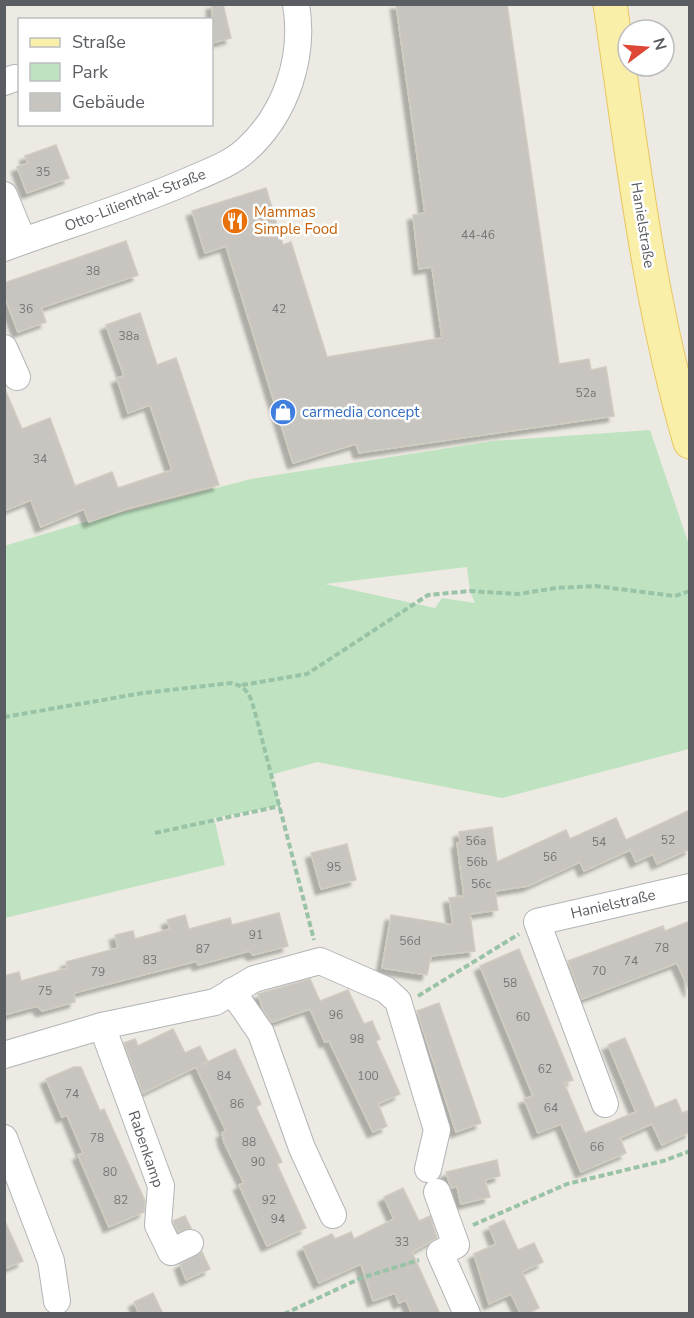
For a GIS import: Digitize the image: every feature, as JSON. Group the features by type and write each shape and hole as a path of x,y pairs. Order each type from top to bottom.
{"main road":[{"name":"Hanielstraße","path":"610,4 646,250 665,354 690,442"}],"street":[{"name":"Otto-Lilienthal-Straße","path":"14,244 214,169 246,151 280,122 296,59 299,22 296,4"},
{"path":"4,195 14,244"},
{"path":"4,348 17,377"},
{"name":"Hanielstraße","path":"537,922 690,887"},
{"path":"537,922 605,1104"},
{"path":"4,1055 102,1026 215,1002 254,978 320,961 386,990 398,1001 437,1130 432,1180 446,1244 467,1314"},
{"path":"232,991 261,1033 302,1148 333,1215"},
{"name":"Rabenkamp","path":"102,1026 161,1186 158,1225 171,1252 190,1243"},
{"path":"4,1138 51,1261 57,1301"}],"path":[{"path":"4,717 143,693 231,683 242,685 307,674 428,595 470,591 518,594 556,588 595,586 675,596 690,591"},
{"path":"242,685 249,692 256,716 320,961"},
{"path":"155,833 280,806"},
{"path":"398,1001 422,995 537,922"},
{"path":"284,1314 361,1278 446,1244 567,1184 663,1161 690,1151"}],"green space":[{"path":"650,430 689,545 689,749 502,798 317,762 271,775 280,806 214,818 225,865 5,918 4,546 78,524 251,479 493,441","holes":["467,567 470,591 475,603 442,598 435,608 325,584"]}],"building":[{"path":"212,4 223,4 231,38 213,43"},
{"path":"396,4 507,4 559,364 589,359 591,370 606,367 614,416 359,453 356,444 293,463 226,246 205,253 192,211 266,188 283,245 291,242 327,357 442,338 432,267 419,269 413,215 425,213"},
{"path":"56,145 69,178 27,193 17,167 28,163 25,156"},
{"path":"126,241 138,275 41,308 46,322 18,332 4,295 4,283"},
{"path":"140,313 157,365 176,358 219,485 126,509 89,522 84,509 41,527 31,500 4,511 4,387 22,429 50,418 75,486 112,472 118,488 172,470 150,405 128,413 117,378 124,376 106,325"},
{"path":"690,810 690,849 657,864 653,854 636,862 629,847 630,850 584,871 580,862 528,886 495,891 498,910 470,914 475,951 431,956 427,975 382,968 391,915 453,925 449,898 464,896 457,843 460,842 459,832 492,827 497,862 566,830 570,839 616,818 626,840"},
{"path":"347,844 356,880 321,889 311,853"},
{"path":"279,913 288,946 253,955 249,951 198,965 197,961 74,993 75,1002 42,1011 37,1006 4,1015 4,976 19,972 21,981 68,968 66,962 118,948 115,935 133,931 135,939 170,929 167,920 185,915 189,929 230,918 232,925"},
{"path":"690,921 690,992 677,963 582,999 568,961 663,926 665,931"},
{"path":"519,949 573,1080 564,1083 585,1133 636,1112 608,1045 625,1038 655,1108 676,1099 682,1113 690,1110 690,1132 662,1145 652,1124 620,1138 626,1153 581,1172 561,1124 538,1133 524,1099 533,1096 480,966"},
{"path":"310,979 320,1001 348,990 364,1024 372,1021 380,1039 376,1041 400,1094 378,1104 387,1126 373,1132 329,1041 325,1042 310,1009 272,1022 263,1010 258,994"},
{"path":"439,1003 481,1123 456,1132 417,1011"},
{"path":"173,1029 185,1053 200,1046 208,1062 235,1049 261,1104 256,1107 282,1162 277,1164 306,1228 267,1246 239,1185 244,1183 224,1142 222,1133 226,1131 196,1067 143,1093 124,1043 135,1039 138,1046"},
{"path":"74,1067 81,1067 100,1111 104,1109 145,1201 144,1212 109,1227 78,1155 83,1153 67,1115 62,1117 46,1079"},
{"path":"497,1160 500,1176 485,1180 490,1197 461,1204 457,1186 451,1188 446,1172"},
{"path":"403,1188 419,1221 430,1216 437,1238 412,1252 440,1314 412,1314 406,1300 399,1303 395,1293 373,1301 361,1264 319,1283 303,1247 332,1234 335,1239 351,1232 354,1239 394,1219 384,1197"},
{"path":"185,1216 191,1228 178,1232 173,1221"},
{"path":"4,1219 23,1261 4,1269"},
{"path":"504,1220 518,1250 534,1243 543,1262 522,1272 539,1308 526,1314 521,1314 511,1294 489,1304 474,1254 496,1244 489,1227"},
{"path":"202,1252 210,1269 186,1280 180,1264"},
{"path":"153,1293 163,1314 139,1314 134,1302"}],"place":[{"name":"Mammas Simple Food","path":"235,221"},
{"name":"carmedia concept","path":"283,412"}]}
